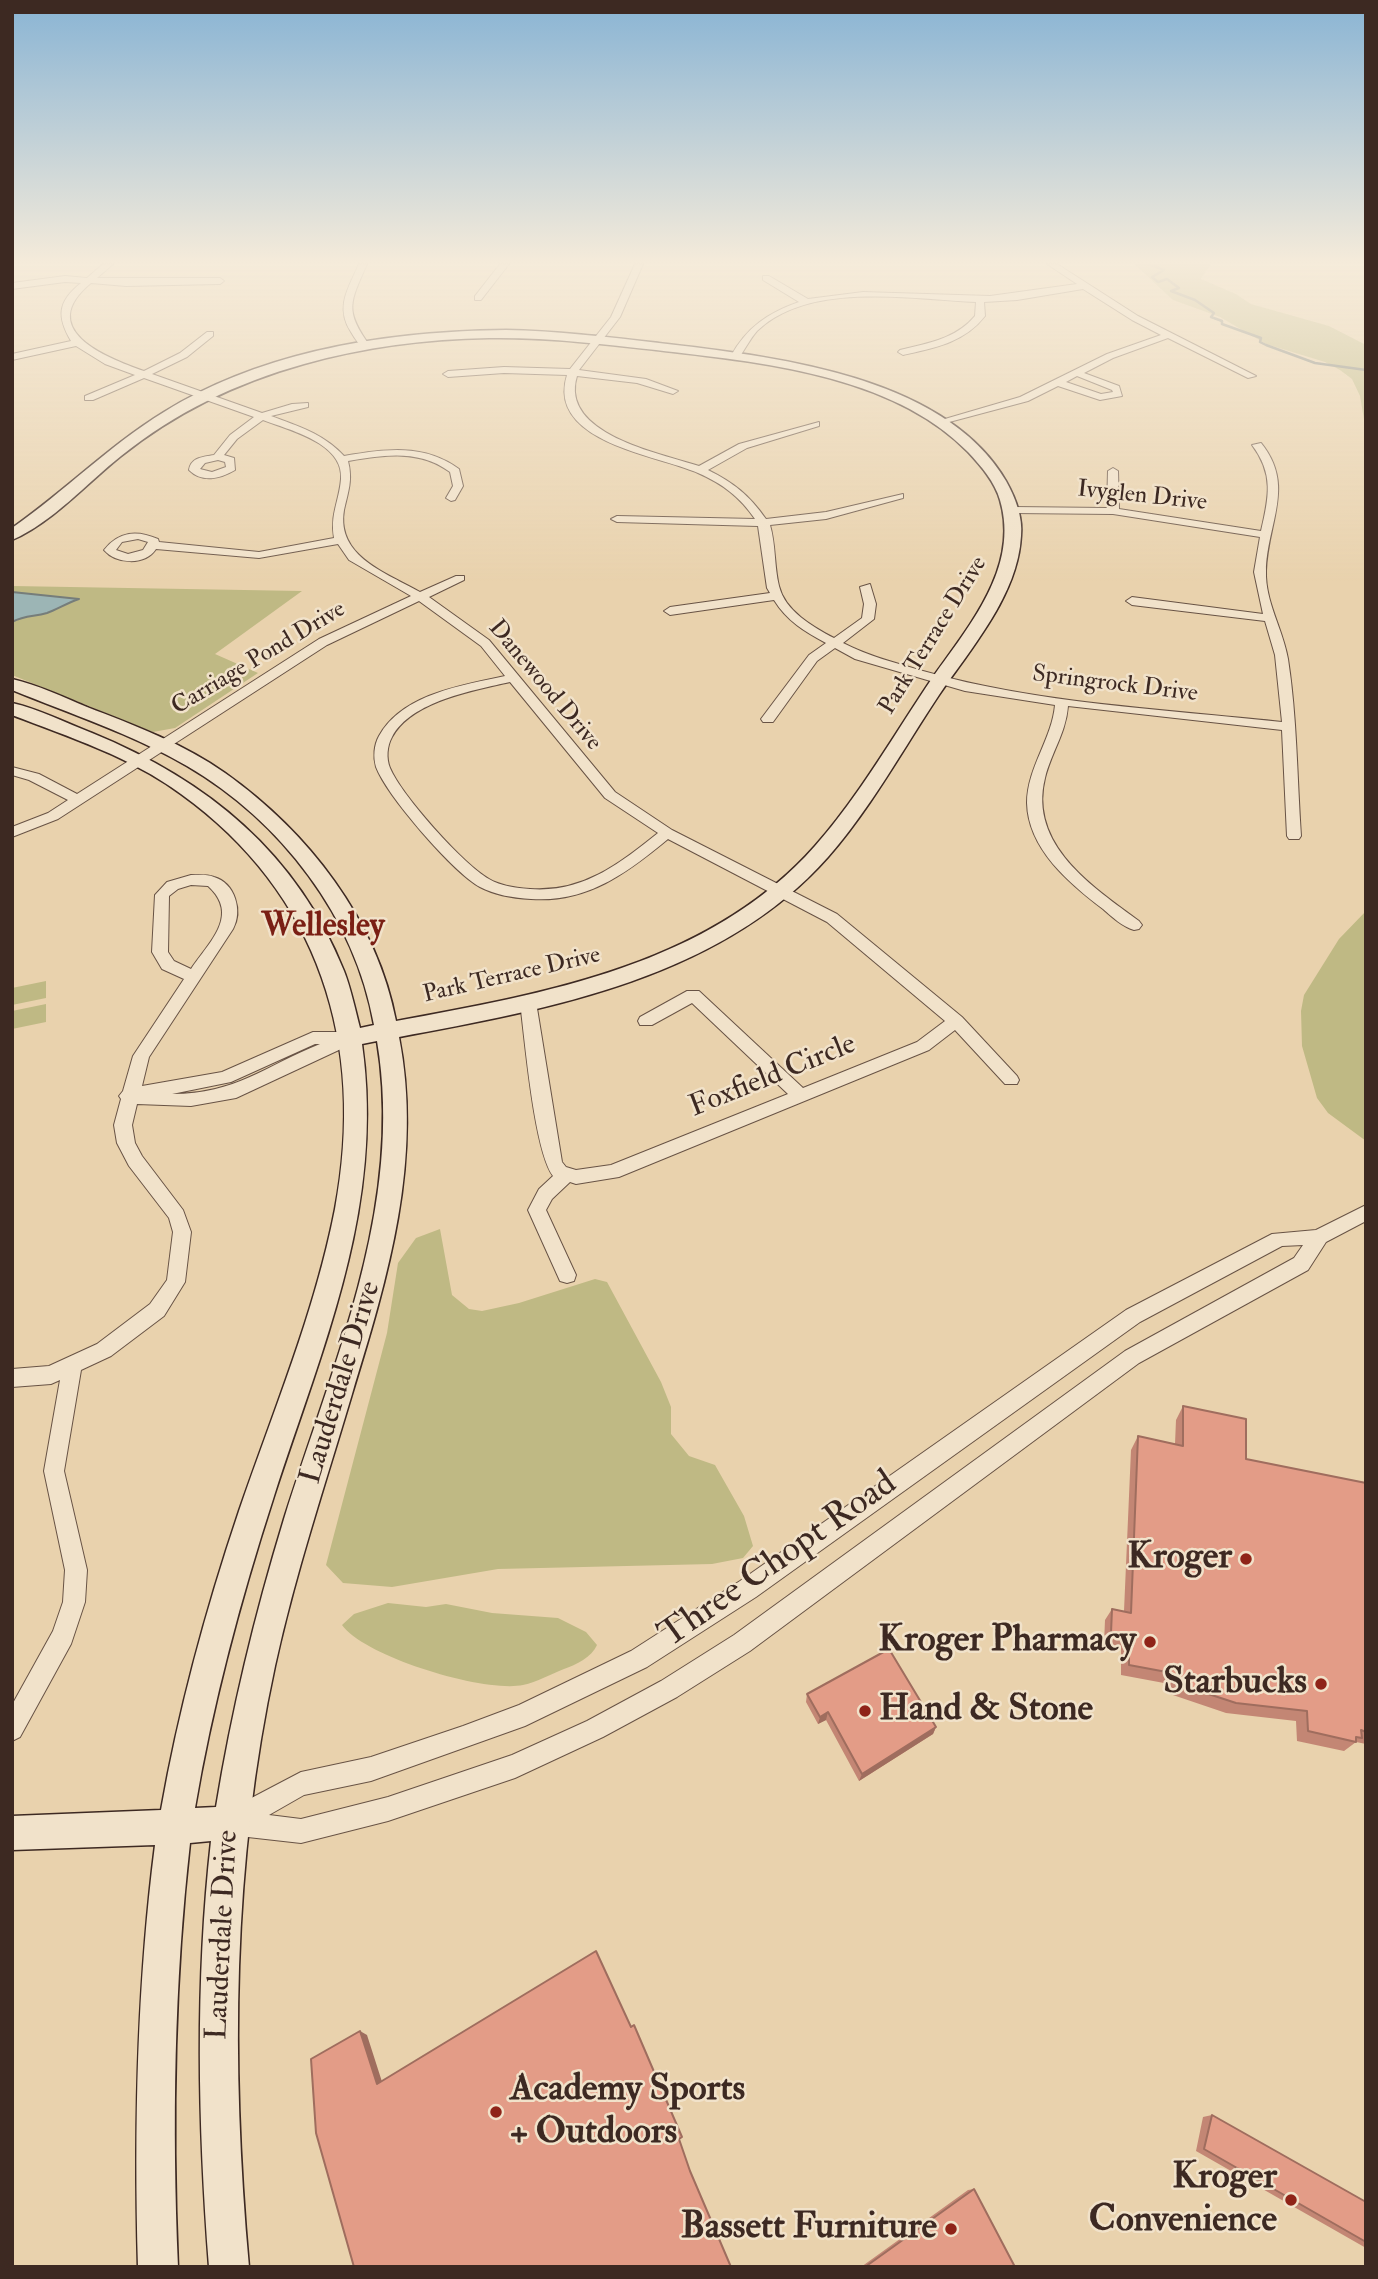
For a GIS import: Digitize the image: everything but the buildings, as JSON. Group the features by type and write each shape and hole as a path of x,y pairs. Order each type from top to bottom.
{"main road":[{"name":"Park Terrace Drive","path":"12,535 58,503 153,425 204,396 269,370"},
{"name":"Park Terrace Drive","path":"350,1038 593,986 663,960 720,932 781,891 844,824 1007,573 1016,541 1013,510 1003,486 992,469 969,445 942,423 894,398 838,377 806,370"},
{"name":"Lauderdale Drive","path":"12,684 162,745 202,767 242,795 287,833 313,863 341,904 366,953 377,984 393,1069 396,1121 393,1181 381,1251 265,1640 239,1762 230,1823 219,1948 217,2088 229,2267"},
{"name":"Lauderdale Drive","path":"12,708 138,761 186,788 257,846 278,870 305,910 321,941 343,1005 350,1038 357,1102 355,1161 349,1206 320,1314 222,1615 192,1734 163,1915 156,2002 154,2174 158,2267"},
{"name":"Three Chopt Road","path":"12,1833 81,1832 230,1823"}],"street":[{"path":"132,370 319,439 343,459 347,474 335,523 338,541 258,555 154,545"},
{"path":"89,398 150,370"},
{"path":"448,374 491,370"},
{"path":"537,370 650,382 673,391"},
{"path":"942,423 1024,400 1082,370"},
{"path":"1240,370 1251,376"},
{"path":"573,372 568,388 570,401 578,415 594,429 626,446 700,470 733,488 747,499 764,522 769,569 777,596 670,611"},
{"path":"1060,383 1100,397 1114,397 1119,394 1116,388 1077,373"},
{"path":"218,457 234,436 284,408 304,405"},
{"path":"700,470 743,446 815,424"},
{"path":"1257,445 1271,462 1273,489 1260,575 1264,598 1282,656 1294,836"},
{"path":"343,459 397,452 434,458 455,471 458,486 451,498"},
{"path":"1113,471 1114,512"},
{"path":"617,519 702,523 764,522 818,517 899,496"},
{"name":"Ivyglen Drive","path":"1013,510 1114,512 1266,535"},
{"name":"Danewood Drive","path":"338,541 359,563 451,616 485,643 597,782 626,808 667,833 781,891"},
{"name":"Carriage Pond Drive","path":"12,832 53,816 323,642 460,578"},
{"path":"768,719 803,668 832,643 867,619 870,604 866,587"},
{"name":"Springrock Drive","path":"777,596 806,628 832,643 859,656 940,679 996,693 1287,727"},
{"path":"1132,601 1208,613 1271,618"},
{"path":"515,677 423,705 398,721 385,738 382,747 384,770 462,867 487,885 506,891 532,895 568,892 598,884 614,875 667,833"},
{"path":"1062,702 1061,724 1056,741 1035,789 1038,820 1061,865 1090,892 1134,925"},
{"path":"12,771 34,777 78,800"},
{"path":"12,1378 51,1375 104,1350 158,1310 176,1282 182,1232 177,1214 135,1161 126,1143 123,1125 128,1096 141,1056 228,925 233,911 230,900 212,881 191,879 177,882 162,895 160,952 169,965 193,976"},
{"path":"781,891 832,918 956,1021 1011,1080"},
{"path":"646,1021 693,995 800,1096"},
{"path":"528,1002 548,1137 554,1164 566,1175 545,1194 537,1210 567,1275"},
{"name":"Foxfield Circle","path":"566,1175 587,1178 612,1172 923,1046 956,1021"},
{"path":"128,1096 174,1102 219,1096 250,1086 300,1059 350,1038"},
{"name":"Three Chopt Road","path":"230,1823 301,1784 371,1769 463,1738 535,1710 639,1659 759,1582 1133,1316 1279,1240 1319,1237 1366,1212"},
{"name":"Three Chopt Road","path":"230,1823 301,1830 388,1809 515,1766 633,1710 742,1643 1132,1357 1183,1326 1301,1264 1319,1237"},
{"path":"12,1729 63,1636 74,1602 76,1570 69,1533 57,1496 54,1471 72,1367"}],"shaded area":[{"path":"1340,370 1366,370 1366,431 1360,396 1352,379"},
{"path":"12,586 302,591 215,654 258,673 175,728 153,732 12,675"},
{"path":"1366,911 1366,1141 1328,1113 1317,1098 1302,1046 1301,1011 1304,995 1339,939"},
{"path":"46,981 46,998 12,1005 12,988"},
{"path":"46,1004 46,1022 12,1029 12,1011"},
{"path":"440,1229 452,1295 469,1309 482,1311 519,1303 595,1279 607,1282 661,1382 671,1407 671,1434 689,1456 715,1465 744,1516 753,1546 743,1558 712,1564 498,1569 392,1587 343,1583 326,1565 387,1333 398,1263 416,1238"},
{"path":"388,1603 426,1607 446,1604 492,1613 558,1618 586,1632 597,1645 588,1657 578,1663 533,1682 505,1686 482,1684 426,1670 399,1660 374,1649 342,1625 354,1614"}],"water":[{"path":"12,592 79,599 47,613 12,622"}],"place":[{"name":"Kroger","path":"1246,1559"},
{"name":"Kroger Pharmacy","path":"1150,1642"},
{"name":"Starbucks","path":"1321,1684"},
{"name":"Hand & Stone","path":"865,1711"},
{"name":"Academy Sports + Outdoors","path":"496,2112"},
{"name":"Kroger Convenience","path":"1291,2200"},
{"name":"Bassett Furniture","path":"951,2229"}],"district":[{"name":"Wellesley","path":"323,928"}]}
